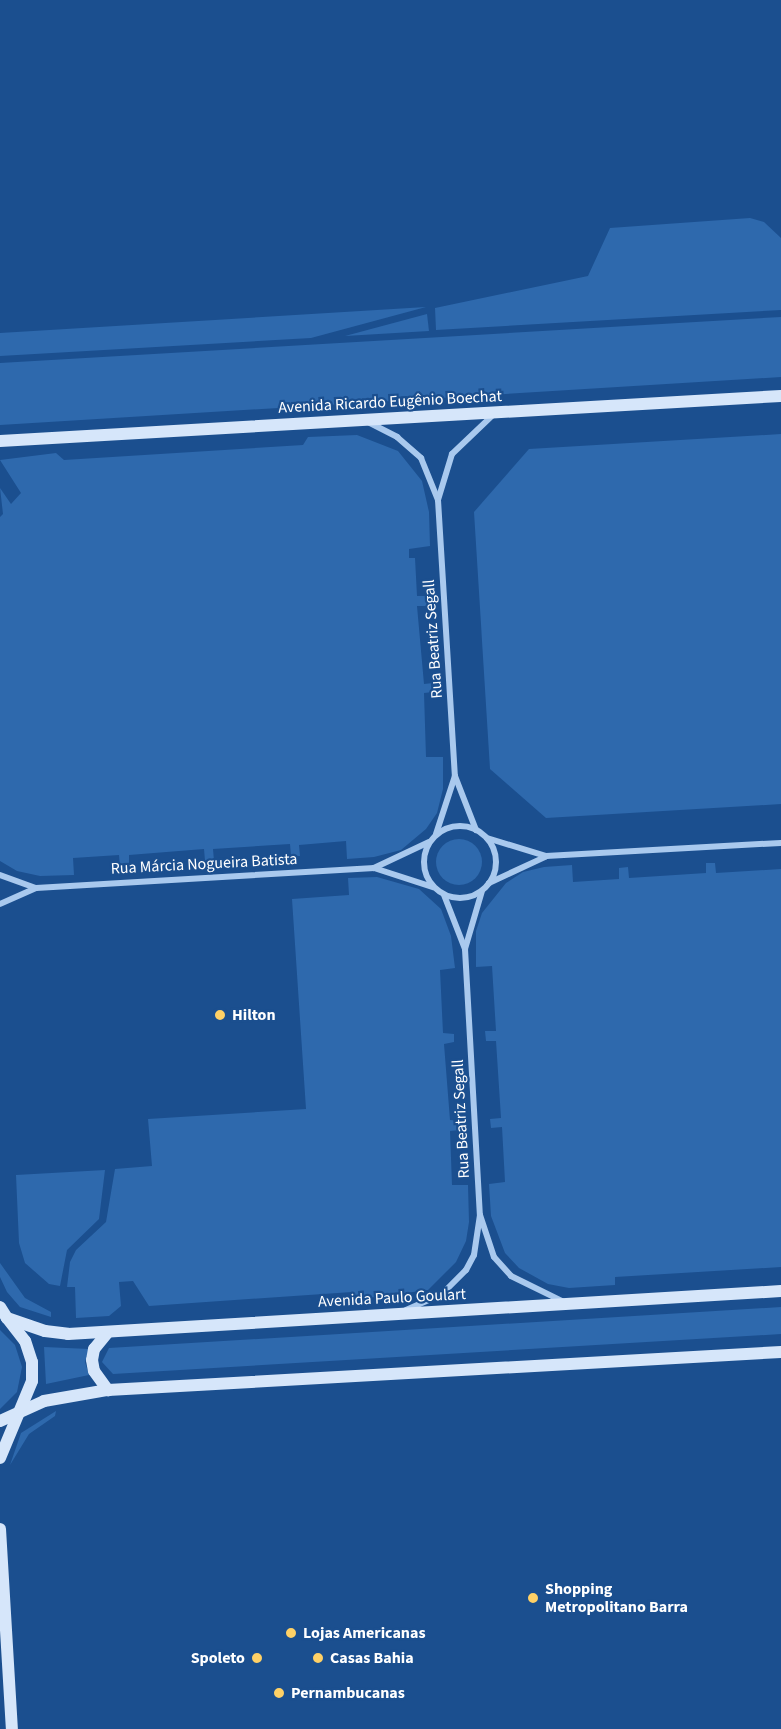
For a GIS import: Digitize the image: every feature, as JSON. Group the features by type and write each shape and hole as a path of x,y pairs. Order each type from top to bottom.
{"street":[{"name":"Avenida Ricardo Eugênio Boechat","path":"0,441 781,396"},
{"name":"Rua Beatriz Segall","path":"438,500 452,454 496,412"},
{"name":"Rua Beatriz Segall","path":"362,419 397,437 421,458 438,500 454,776 476,830"},
{"name":"Rua Beatriz Segall","path":"435,835 454,776"},
{"path":"487,838 496,863 489,883 482,891 464,898 444,895 433,887 424,865 429,842 435,835 455,826 476,830 487,838 546,856 781,843"},
{"name":"Rua Márcia Nogueira Batista","path":"374,868 429,842"},
{"path":"489,883 546,856"},
{"name":"Rua Márcia Nogueira Batista","path":"0,904 36,888 374,868 433,887"},
{"name":"Rua Márcia Nogueira Batista","path":"0,875 36,888"},
{"name":"Rua Beatriz Segall","path":"465,949 482,891"},
{"name":"Rua Beatriz Segall","path":"400,1313 442,1294 466,1270 474,1255 480,1215 465,949 444,895"},
{"name":"Rua Beatriz Segall","path":"480,1215 494,1257 511,1276 568,1304"},
{"name":"Avenida Paulo Goulart","path":"2,1314 45,1331 108,1332 781,1291"},
{"path":"0,1458 17,1412 29,1394 32,1362 25,1341 2,1314"},
{"path":"108,1332 100,1340 92,1360 94,1371 108,1390"},
{"path":"0,1421 44,1401 108,1390 781,1352"},
{"path":"0,1529 12,1729"}],"shaded area":[{"path":"750,218 764,222 781,238 781,310 436,330 435,308 588,276 610,228"},
{"path":"426,307 311,338 0,356 0,333"},
{"path":"427,314 429,331 345,336"},
{"path":"781,317 781,377 0,425 0,363"},
{"path":"781,434 781,804 546,818 490,769 474,512 529,449"},
{"path":"357,435 398,451 422,481 429,512 430,546 409,549 409,558 415,558 417,596 428,596 429,606 417,606 424,684 433,683 433,692 424,693 426,757 443,757 443,789 437,813 426,829 401,850 374,857 347,859 346,841 299,845 300,856 291,856 290,844 213,849 214,861 205,861 204,849 129,855 129,865 120,867 119,855 73,858 74,875 40,876 17,871 0,861 0,517 3,514 0,488 11,504 21,493 0,460 56,453 64,460 303,445 308,437"},
{"path":"459,839 475,846 482,862 475,878 459,885 443,878 436,862 443,846"},
{"path":"706,863 715,863 716,873 781,869 781,1267 615,1277 615,1285 569,1288 548,1284 519,1268 505,1253 491,1216 489,1184 505,1182 502,1127 491,1128 490,1119 501,1118 496,1041 486,1041 485,1031 496,1031 492,966 476,967 476,931 482,913 506,883 523,872 544,867 572,865 573,882 619,879 619,868 628,867 629,878 706,873"},
{"path":"377,877 419,889 441,909 451,936 455,968 440,970 443,1033 454,1034 454,1042 444,1044 450,1120 460,1121 460,1130 450,1131 452,1185 468,1185 469,1222 466,1241 456,1262 428,1290 360,1299 352,1292 149,1306 133,1281 119,1282 121,1306 109,1316 76,1318 75,1287 67,1287 70,1262 76,1250 106,1222 115,1169 152,1166 148,1119 306,1109 292,899 349,895 348,878"},
{"path":"105,1170 99,1219 67,1250 60,1286 49,1284 25,1263 19,1243 16,1175"},
{"path":"0,1263 25,1298 51,1312 51,1317 20,1307 7,1292 0,1277"},
{"path":"781,1307 781,1334 113,1374 102,1362 109,1348"},
{"path":"0,1330 15,1345 22,1367 17,1392 0,1409"},
{"path":"44,1347 89,1349 85,1362 89,1375 46,1384"},
{"path":"56,1411 55,1416 29,1434 10,1465 21,1433"}],"place":[{"name":"Hilton","path":"220,1015"},
{"name":"Shopping Metropolitano Barra","path":"533,1598"},
{"name":"Lojas Americanas","path":"291,1633"},
{"name":"Spoleto","path":"257,1658"},
{"name":"Casas Bahia","path":"318,1658"},
{"name":"Pernambucanas","path":"279,1693"}]}
